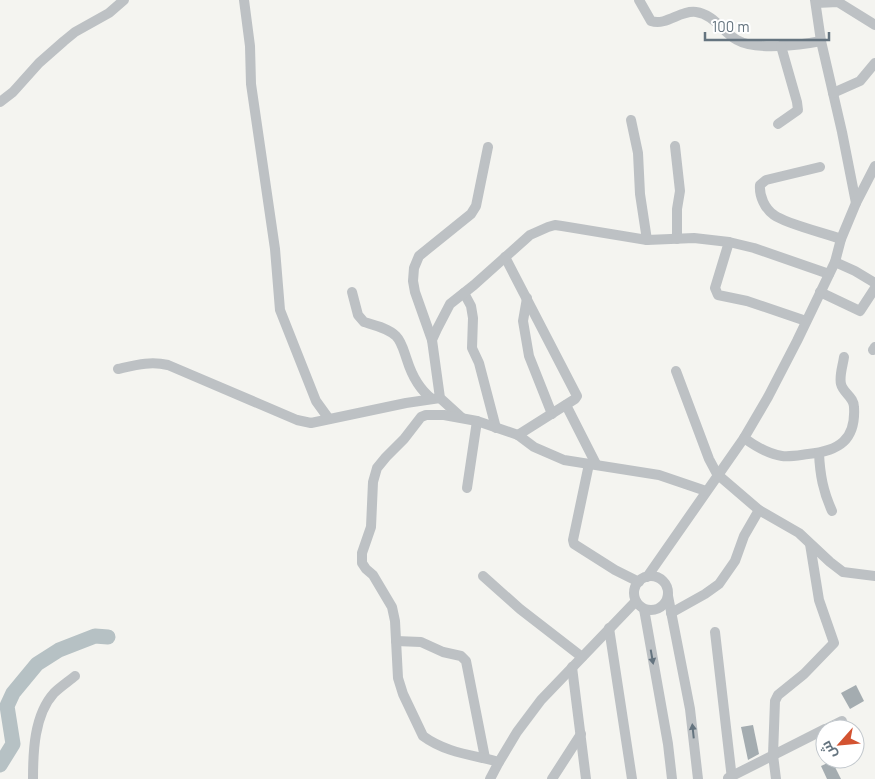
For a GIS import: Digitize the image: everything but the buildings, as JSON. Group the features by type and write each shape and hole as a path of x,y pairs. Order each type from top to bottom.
{"street":[{"path":"0,102 13,92 38,63 64,41 109,13 124,0"},
{"path":"244,0 250,46 251,84 275,249 280,310 316,401 330,419"},
{"path":"639,0 651,21 657,23 682,13 695,12 704,14 738,41 751,45 801,45 821,41"},
{"path":"856,203 821,41 816,1 838,2 875,25"},
{"path":"778,124 798,110 798,102 781,46"},
{"path":"833,93 860,82 875,63"},
{"path":"631,120 638,153 640,194 647,240"},
{"path":"675,146 680,191 677,208 677,240"},
{"path":"436,398 432,340 415,292 413,281 414,268 419,256 471,214 476,206 488,147"},
{"path":"672,779 668,744 644,609 636,601 634,591 744,438 768,397 835,262 841,239 856,203 875,166"},
{"path":"820,167 766,180 760,184 762,199 774,215 789,222 841,239"},
{"path":"432,340 450,304 464,294 530,235 554,225 647,240 694,238 729,242 754,248 829,274"},
{"path":"729,242 716,288 718,295 747,301 806,321"},
{"path":"505,257 577,396 518,436"},
{"path":"835,262 875,283"},
{"path":"820,292 860,311 875,288"},
{"path":"352,292 360,318 364,322 392,332 397,336 418,385 423,392 436,398 462,418"},
{"path":"464,294 471,306 473,318 472,348 479,363 496,428"},
{"path":"527,298 523,320 529,356 552,414"},
{"path":"744,438 755,446 780,456 819,453 837,448 845,442 851,434 854,405 841,382 844,357"},
{"path":"118,369 156,362 168,365 297,420 311,423 436,398"},
{"path":"676,371 709,459 718,474 759,510 799,533 843,572 875,576"},
{"path":"566,405 593,464 573,540 574,544 615,570 643,579 660,579 665,583 682,660 698,779"},
{"path":"499,762 454,752 437,746 424,736 403,694 398,678 395,621 392,607 381,587 362,562 362,554 372,520 375,474 381,462 404,439 421,417 433,414 477,421 518,436 534,447 564,460 659,475 706,492"},
{"path":"468,488 477,421"},
{"path":"819,453 820,474 824,493 832,511"},
{"path":"671,613 719,584 735,561 744,536 759,510"},
{"path":"776,779 773,755 775,700 778,695 804,674 834,644 820,600 810,544"},
{"path":"483,576 520,609 582,657"},
{"path":"644,609 656,610 662,607 668,596"},
{"path":"490,779 499,762 541,700 636,601"},
{"path":"610,628 632,779"},
{"path":"715,632 730,778 815,734"},
{"path":"396,641 421,642 443,652 461,656 466,662 485,758"},
{"path":"572,667 586,779"},
{"path":"33,779 35,736 43,714 54,694 75,676"},
{"path":"552,779 580,734"}],"waterway":[{"path":"0,765 13,744 7,706 13,693 37,664 59,650 95,636 108,637"}]}
